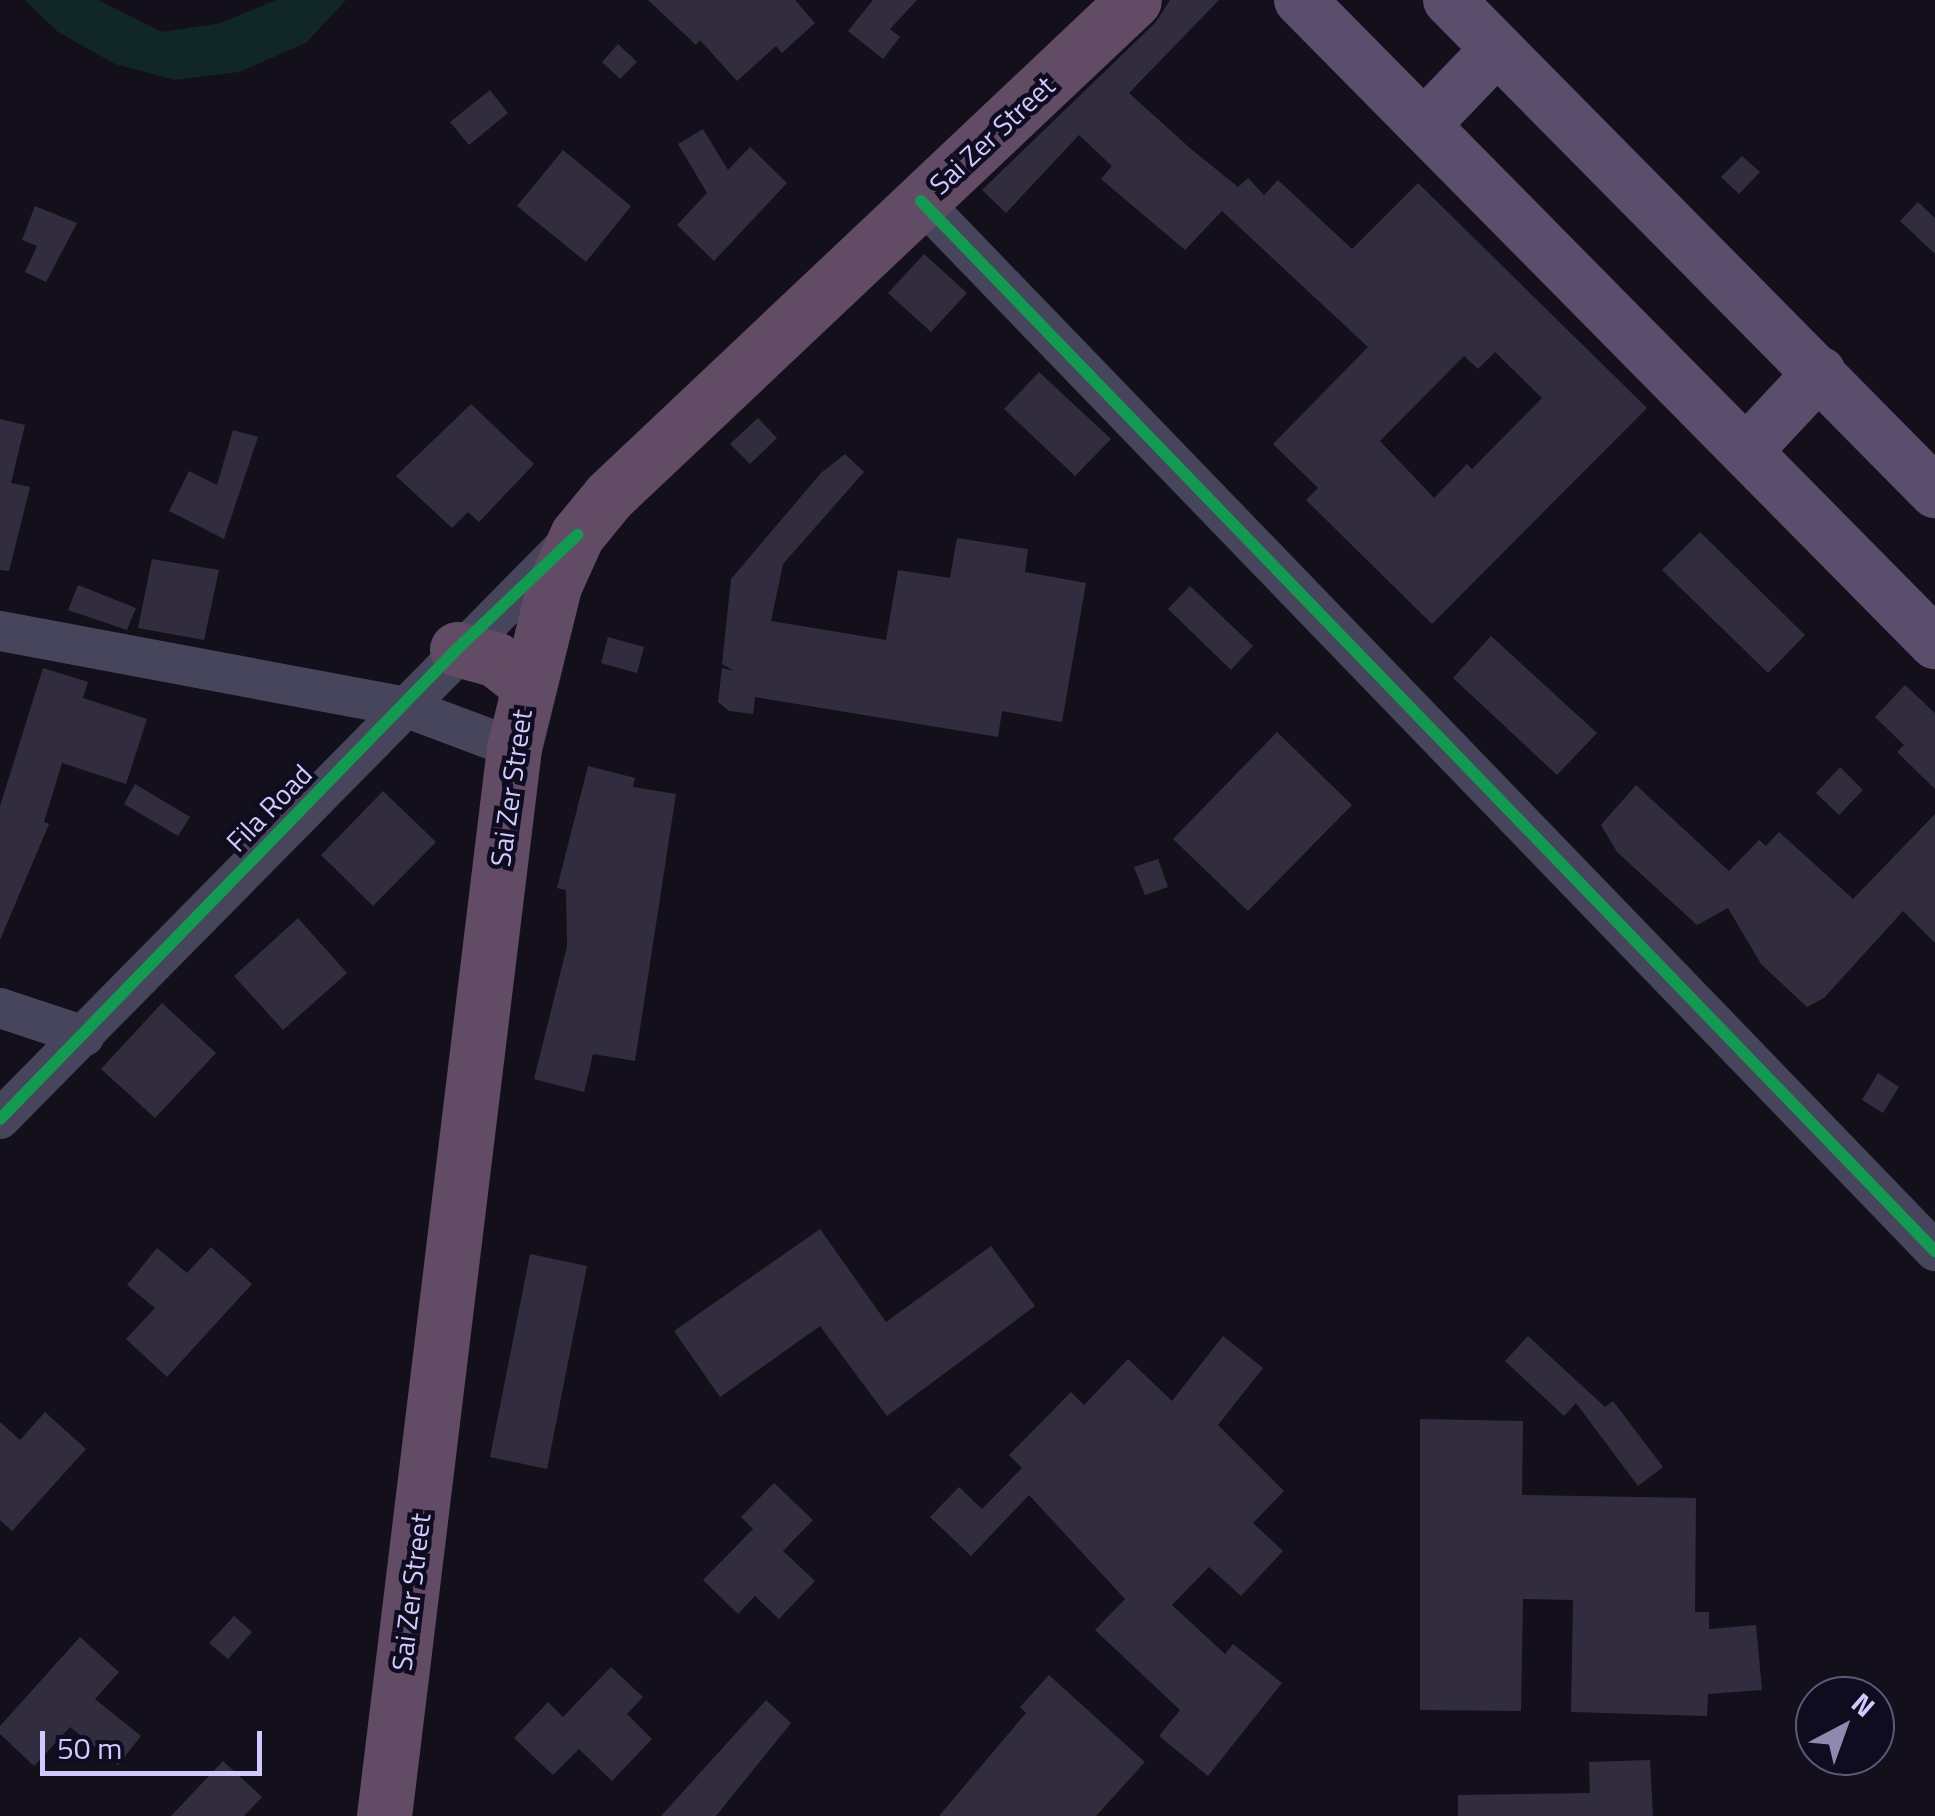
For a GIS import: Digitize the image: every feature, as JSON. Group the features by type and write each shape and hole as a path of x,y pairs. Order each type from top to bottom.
{"highway":[{"name":"Sai Zer Street","path":"384,1816 514,748 526,683 554,586 577,535 610,496 1134,0"},
{"path":"457,649 495,658 526,683"}],"main road":[{"path":"1300,0 1748,449 1935,643"},
{"path":"1450,0 1935,492"},
{"path":"1425,124 1498,49"},
{"path":"1748,449 1820,372"}],"street":[{"path":"921,201 1935,1251"},
{"name":"Fila Road","path":"0,1119 457,649 577,535"},
{"path":"0,632 402,706 514,748"},
{"path":"0,1008 84,1036"}],"green space":[{"path":"25,0 98,0 162,32 221,23 276,0 346,0 306,43 239,72 175,80 115,64 58,32"}],"building":[{"path":"648,0 795,0 815,23 782,53 776,46 737,81 700,40 696,45"},
{"path":"873,0 917,0 890,29 900,37 883,59 848,31"},
{"path":"1170,0 1219,0 1129,93 1238,187 1248,178 1264,195 1278,180 1352,249 1418,183 1647,408 1432,624 1306,500 1318,488 1273,444 1368,347 1222,211 1185,250 1101,179 1112,166 1079,135 1006,213 982,190 1155,23","holes":["1495,352 1542,398 1472,469 1467,464 1434,498 1380,441 1464,356 1478,369"]},
{"path":"618,44 637,62 620,79 602,62"},
{"path":"490,90 508,113 469,145 450,122"},
{"path":"703,129 728,170 750,147 787,183 714,261 677,225 707,193 678,144"},
{"path":"563,150 631,206 586,262 517,206"},
{"path":"1742,156 1760,172 1739,194 1721,177"},
{"path":"1918,202 1935,218 1935,254 1900,221"},
{"path":"35,206 77,223 46,282 25,272 37,246 22,240"},
{"path":"924,254 967,293 931,332 888,293"},
{"path":"1039,372 1111,439 1075,476 1004,409"},
{"path":"471,404 534,464 479,522 468,512 452,528 396,476"},
{"path":"758,418 777,438 750,464 730,444"},
{"path":"0,419 25,425 11,483 30,487 9,571 0,570"},
{"path":"233,430 258,437 224,539 169,511 189,471 217,485"},
{"path":"845,454 864,472 783,564 771,621 886,640 898,570 950,578 957,538 1028,549 1025,572 1086,583 1062,722 1002,711 998,737 755,697 753,714 729,711 718,702 722,668 734,671 722,664 731,579 821,473"},
{"path":"1700,532 1805,635 1768,673 1662,570"},
{"path":"152,559 219,570 204,640 138,628"},
{"path":"78,585 136,608 127,630 68,610"},
{"path":"1190,586 1253,646 1231,670 1168,609"},
{"path":"1491,636 1597,733 1557,775 1453,678"},
{"path":"608,637 644,647 637,673 601,663"},
{"path":"43,668 88,682 83,698 147,719 126,784 62,763 44,822 49,824 0,940 0,806"},
{"path":"1905,685 1935,713 1935,789 1897,752 1904,745 1875,717"},
{"path":"1277,732 1352,805 1248,911 1173,839"},
{"path":"588,766 635,778 633,787 676,794 635,1061 593,1054 584,1092 534,1079 567,946 566,890 557,888"},
{"path":"1840,767 1863,790 1839,815 1816,793"},
{"path":"135,784 190,817 178,836 124,804"},
{"path":"1636,785 1729,871 1759,840 1766,846 1779,832 1853,899 1935,814 1935,943 1903,911 1824,998 1807,1007 1761,964 1728,908 1697,925 1617,852 1601,825"},
{"path":"383,791 436,842 373,906 321,855"},
{"path":"1158,859 1168,887 1145,895 1134,867"},
{"path":"298,918 347,973 283,1030 234,976"},
{"path":"162,1003 216,1053 155,1118 101,1069"},
{"path":"1878,1073 1899,1087 1883,1113 1862,1100"},
{"path":"820,1229 886,1322 991,1246 1035,1306 887,1416 820,1326 720,1397 674,1331"},
{"path":"211,1247 252,1284 167,1377 126,1339 155,1308 127,1285 157,1248 187,1273"},
{"path":"530,1254 587,1266 547,1469 490,1457"},
{"path":"1223,1336 1263,1368 1218,1425 1284,1491 1253,1523 1283,1551 1241,1596 1209,1567 1172,1605 1225,1654 1233,1644 1282,1683 1208,1776 1159,1736 1180,1710 1095,1630 1125,1599 1029,1495 971,1556 930,1517 959,1487 982,1509 1022,1468 1009,1455 1071,1392 1084,1405 1128,1359 1172,1401"},
{"path":"1528,1336 1605,1407 1613,1401 1663,1467 1638,1486 1576,1403 1564,1416 1505,1361"},
{"path":"45,1412 86,1449 12,1531 0,1520 0,1422 20,1440"},
{"path":"1420,1419 1523,1421 1522,1495 1696,1498 1695,1612 1709,1612 1709,1629 1756,1625 1762,1690 1708,1694 1707,1716 1571,1712 1573,1600 1523,1599 1521,1711 1420,1710"},
{"path":"774,1483 813,1520 783,1551 815,1581 779,1619 755,1596 738,1614 703,1580 753,1529 741,1517"},
{"path":"234,1616 252,1632 228,1659 209,1643"},
{"path":"80,1637 119,1672 95,1699 141,1736 118,1765 70,1727 34,1766 0,1734 0,1726"},
{"path":"611,1667 643,1697 627,1714 652,1739 612,1781 579,1749 553,1775 514,1738 548,1702 563,1717"},
{"path":"1049,1675 1145,1762 1096,1816 939,1816 1026,1713 1020,1707"},
{"path":"766,1700 791,1723 716,1816 661,1816"},
{"path":"1650,1760 1653,1816 1458,1816 1458,1795 1590,1793 1589,1762"},
{"path":"223,1761 262,1797 244,1816 171,1816"}],"cycle path":[{"path":"921,201 1935,1251"},
{"path":"0,1119 457,649 577,535"}]}
